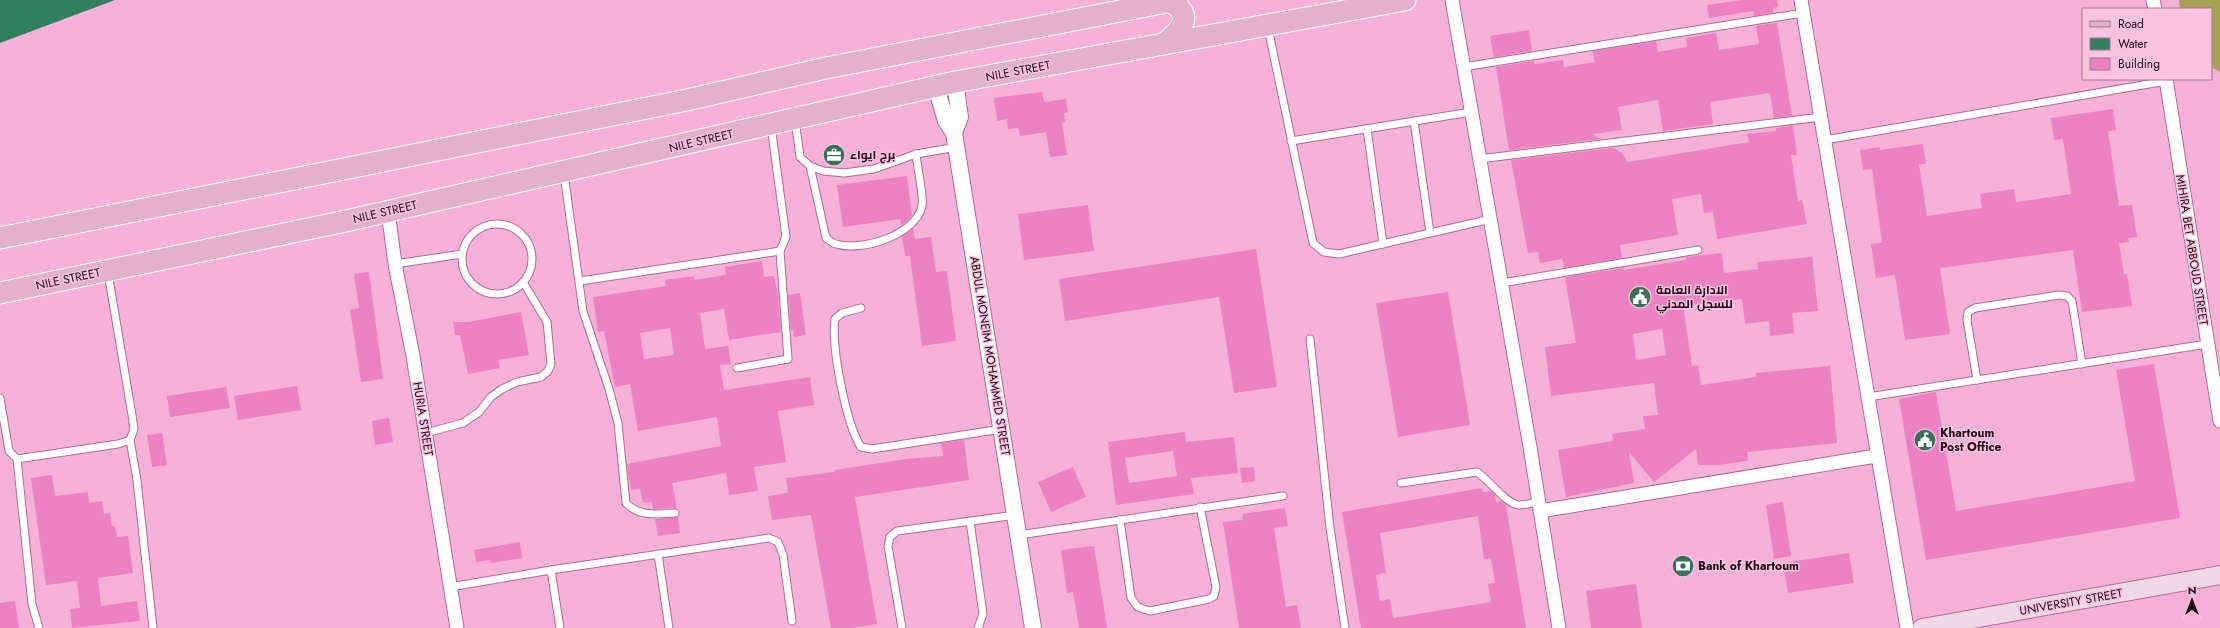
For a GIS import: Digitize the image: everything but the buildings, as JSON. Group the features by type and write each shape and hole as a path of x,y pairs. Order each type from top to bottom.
{"main road":[{"name":"NILE STREET","path":"0,293 388,211 946,85 1165,43 1405,0"},
{"path":"0,238 679,102 826,68 1173,1 1180,7 1184,15 1183,23 1179,32 1165,43"},
{"name":"UNIVERSITY STREET","path":"1922,628 2220,576"}],"street":[{"path":"1452,0 1502,283 1559,628"},
{"path":"1802,7 1868,397 1876,456 1907,628"},
{"name":"MIHIRA BET ABBOUD STREET","path":"2166,80 2220,421"},
{"name":"ABDUL MONEIM MOHAMMED STREET","path":"946,85 946,121 956,140 1033,628"},
{"name":"HURIA STREET","path":"388,211 395,264 413,356 457,628"},
{"path":"1539,507 1876,456"}],"lane":[{"path":"1463,67 1802,7"},
{"path":"1268,25 1313,243 1324,252 1339,254 1491,219"},
{"path":"1825,140 2166,80"},
{"path":"1291,141 1471,112"},
{"path":"1479,158 1821,117"},
{"path":"794,120 800,157 810,166 823,171 844,172 874,169 956,140"},
{"path":"1414,121 1430,233"},
{"path":"737,368 788,359 785,293 780,251 786,237 771,124"},
{"path":"1367,129 1383,244"},
{"path":"810,166 826,238 835,244 858,245 888,238 904,231 915,221 922,206 916,154"},
{"path":"564,171 583,311 609,389 618,423 626,503 633,510 643,514 675,513"},
{"path":"491,225 505,225 518,231 528,242 532,256 530,270 523,282 511,291 497,294 482,291 470,282 463,269 462,254 467,240 477,230 491,225"},
{"path":"1502,283 1698,250"},
{"path":"580,281 780,251"},
{"path":"395,264 462,254"},
{"path":"107,270 134,429 130,440 137,480 153,628"},
{"path":"426,433 463,423 479,412 491,396 502,389 517,382 541,377 548,372 551,364 547,322 523,282"},
{"path":"1977,380 1967,320 1968,312 1975,308 2059,295 2067,296 2072,301 2082,364"},
{"path":"861,308 842,313 835,318 833,330 835,352 844,394 855,438 861,447 872,449 1002,429"},
{"path":"1310,339 1330,528 1345,628"},
{"path":"1868,397 2207,344"},
{"path":"0,398 9,451 17,459 32,604 39,628"},
{"path":"17,459 118,444 130,440"},
{"path":"1401,483 1476,472 1486,478 1511,502 1519,505 1539,507"},
{"path":"1019,535 1283,496"},
{"path":"1120,520 1131,598 1138,607 1150,611 1209,600 1214,596 1216,587 1200,508"},
{"path":"902,628 888,546 890,537 897,531 1016,515"},
{"path":"970,521 983,614 978,628"},
{"path":"450,587 551,570 770,538 778,542 782,555 792,621"},
{"path":"658,554 669,628"},
{"path":"551,570 560,628"}],"shaded area":[{"path":"2179,0 2220,0 2220,72 2212,68 2212,8 2180,8"}],"water":[{"path":"0,0 115,0 0,43"}],"place":[{"name":"برج ايواء","path":"834,155"},
{"name":"الادارة العامة للسجل المدني","path":"1640,297"},
{"name":"Khartoum Post Office","path":"1925,440"},
{"name":"Bank of Khartoum","path":"1683,566"}]}
